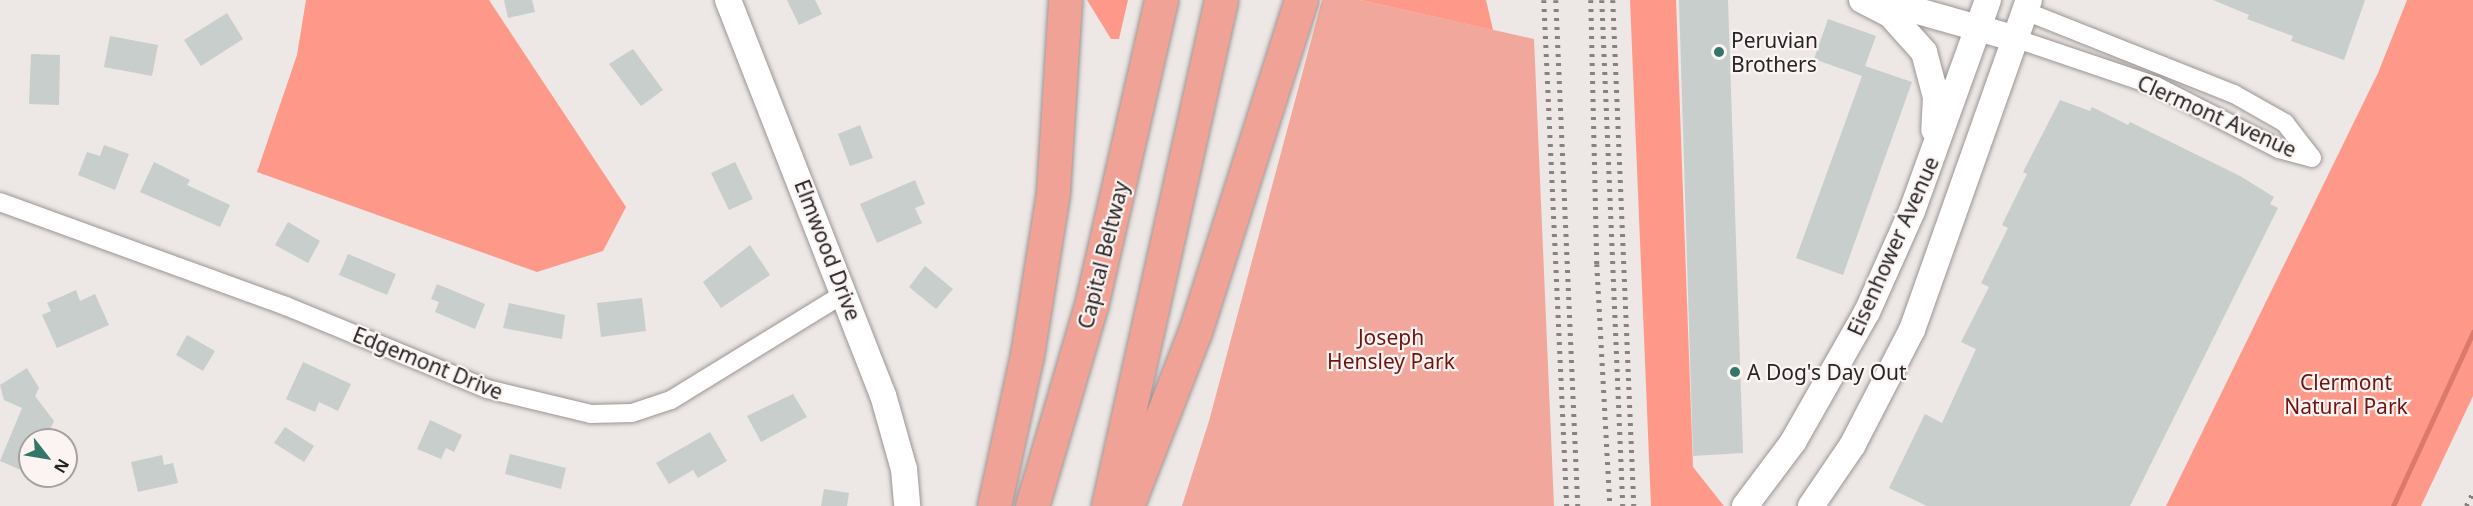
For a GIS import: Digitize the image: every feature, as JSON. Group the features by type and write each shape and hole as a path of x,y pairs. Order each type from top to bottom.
{"highway":[{"path":"994,506 1027,355 1053,192 1065,0"},
{"name":"Capital Beltway","path":"1032,506 1091,306 1161,0"},
{"path":"1108,506 1221,0"},
{"path":"1127,506 1195,332 1301,0"}],"main road":[{"name":"Elmwood Drive","path":"728,0 844,293 889,416 904,469 907,506"},
{"path":"1862,0 1907,30 1933,74 1935,113 1929,164"},
{"path":"1879,0 1979,26 2017,39"},
{"name":"Eisenhower Avenue","path":"1745,506 1793,442 1841,360 1885,272 1929,164 1988,0"},
{"path":"1995,0 2027,5"},
{"name":"Eisenhower Avenue","path":"1811,506 1852,446 1912,330 2017,39 2027,5"}],"street":[{"name":"Clermont Avenue","path":"2017,39 2156,86 2279,148 2312,158 2285,123 2234,94 2027,5"},
{"name":"Edgemont Drive","path":"0,202 286,306 488,389 591,414 632,413 671,400 844,293"}],"green space":[{"path":"306,0 489,0 626,207 603,251 537,272 257,172 297,55"},
{"path":"1087,0 1128,0 1119,39 1111,39"},
{"name":"Joseph Hensley Park","path":"1322,0 1360,0 1534,39 1554,506 1182,506 1209,421"},
{"path":"1360,0 1486,0 1493,30"},
{"path":"1630,0 1676,0 1693,467 1724,506 1651,506"},
{"name":"Clermont Natural Park","path":"2407,0 2473,0 2473,396 2421,506 2166,506 2378,73"}],"building":[{"path":"504,0 532,0 535,12 508,18"},
{"path":"787,0 815,0 822,14 799,25"},
{"path":"1679,0 1728,0 1743,453 1693,456"},
{"path":"2213,0 2365,0 2344,60 2291,41 2293,36 2247,19 2249,15"},
{"path":"227,13 243,39 201,66 184,40"},
{"path":"1828,19 1876,36 1865,66 1912,82 1843,275 1796,258 1862,76 1814,59"},
{"path":"110,36 158,45 152,76 104,67"},
{"path":"633,49 663,90 641,106 609,64"},
{"path":"31,54 60,55 59,105 29,104"},
{"path":"2060,100 2090,111 2092,107 2128,125 2130,122 2240,176 2274,197 2270,204 2278,208 2130,506 1927,506 1889,488 1925,414 1942,423 1976,349 1961,342 1989,287 1981,283 2008,228 2002,225 2027,174 2023,172"},
{"path":"860,125 873,158 850,166 838,134"},
{"path":"104,145 129,154 115,190 78,175 87,152 100,156"},
{"path":"154,162 190,180 187,185 230,205 220,227 140,192"},
{"path":"735,162 753,199 729,210 711,173"},
{"path":"915,180 925,204 915,208 922,223 877,243 860,204"},
{"path":"288,222 320,241 308,263 275,245"},
{"path":"750,245 770,275 721,308 703,282"},
{"path":"348,254 396,274 387,295 339,275"},
{"path":"925,266 953,289 936,309 909,287"},
{"path":"437,284 485,304 475,329 435,312 439,302 431,299"},
{"path":"76,290 80,301 95,294 109,325 57,348 42,315 51,311 47,303"},
{"path":"642,298 646,331 601,337 597,303"},
{"path":"509,303 565,315 562,339 503,328"},
{"path":"187,335 215,351 203,371 176,355"},
{"path":"303,362 351,384 338,411 319,402 315,412 286,399"},
{"path":"27,368 39,388 35,396 54,421 51,428 18,428 18,469 0,461 22,408 4,400 0,385"},
{"path":"793,394 807,417 761,442 747,416"},
{"path":"430,420 462,435 454,452 446,448 441,459 417,449"},
{"path":"285,427 314,446 304,462 274,443"},
{"path":"710,432 727,461 698,478 693,470 669,484 656,463"},
{"path":"510,454 566,468 561,489 505,474"},
{"path":"162,455 164,465 173,463 178,483 138,492 131,462"},
{"path":"824,489 849,493 847,506 821,506"}],"waterway":[{"path":"2393,506 2473,332"}],"railway":[{"path":"1544,0 1567,506"},
{"path":"1556,0 1578,506"},
{"path":"1591,0 1597,264 1610,506"},
{"path":"1602,0 1623,506"},
{"path":"1613,0 1634,506"},
{"path":"2466,506 2473,492"}],"place":[{"name":"Peruvian Brothers","path":"1719,52"},
{"name":"A Dog's Day Out","path":"1735,372"}]}
